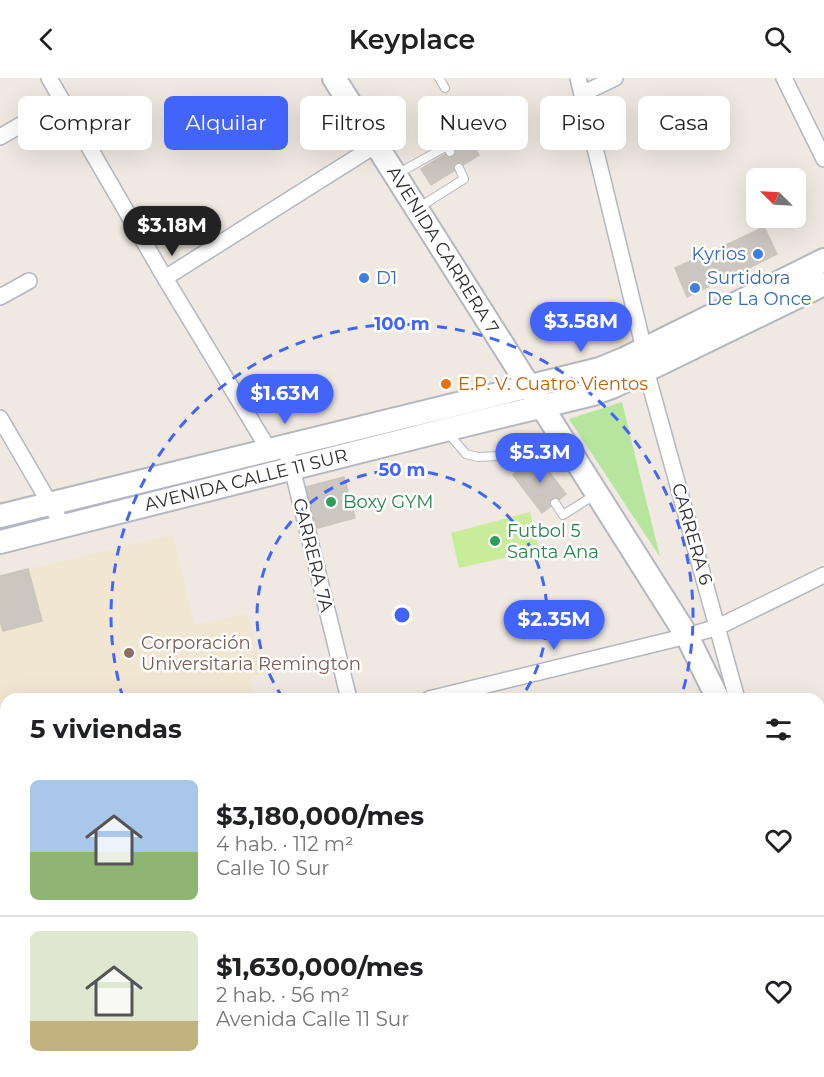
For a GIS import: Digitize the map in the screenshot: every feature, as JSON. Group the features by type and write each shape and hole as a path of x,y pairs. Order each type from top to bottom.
{"main road":[{"name":"AVENIDA CARRERA 7","path":"334,78 345,96"},
{"name":"AVENIDA CARRERA 7","path":"379,150 687,636 715,693"},
{"name":"AVENIDA CALLE 11 SUR","path":"0,542 604,390 645,360 824,260"},
{"name":"AVENIDA CALLE 11 SUR","path":"0,516 600,369 645,360 824,284"}],"street":[{"name":"CARRERA 7A","path":"49,78 59,96"},
{"name":"CARRERA 6","path":"578,78 645,360 736,693"},
{"path":"582,94 597,82 615,78"},
{"path":"784,78 824,159"},
{"path":"0,137 18,127"},
{"name":"CARRERA 7A","path":"91,150 165,278 276,448 292,468 348,693"},
{"path":"165,278 368,150"},
{"path":"0,297 29,281"},
{"path":"0,418 63,526"},
{"path":"454,693 718,627 824,575"}],"lane":[{"path":"439,78 445,88"},
{"path":"395,175 447,146 450,152"},
{"path":"417,209 464,179 459,168"},
{"path":"541,462 556,429"},
{"path":"445,430 466,454 478,457 520,455 527,464"},
{"path":"555,503 563,515 597,493"}],"shaded area":[{"name":"Corporación Universitaria Remington","path":"173,535 194,625 248,613 264,674 250,678 254,693 0,693 0,621 3,631 42,621 28,569"}],"green space":[{"path":"622,402 660,557 569,419"},
{"name":"Futbol 5 Santa Ana","path":"530,512 539,550 459,568 451,533"}],"building":[{"path":"452,150 476,150 479,155 431,185 421,169"},
{"path":"764,228 777,254 743,271 730,243"},
{"path":"730,243 743,271 716,283 704,255"},
{"path":"704,255 716,283 687,297 675,268"},
{"path":"537,456 566,494 542,513 513,475"},
{"name":"Boxy GYM","path":"344,477 355,518 317,528 306,487"},
{"path":"28,569 42,621 3,631 0,621 0,576"}],"place":[{"name":"Kyrios","path":"758,254"},
{"name":"D1","path":"364,278"},
{"name":"Surtidora De La Once","path":"695,288"},
{"name":"E.P. V. Cuatro Vientos","path":"446,384"},
{"name":"Boxy GYM","path":"331,502"},
{"name":"Futbol 5 Santa Ana","path":"495,541"},
{"name":"Corporación Universitaria Remington","path":"129,653"}]}
